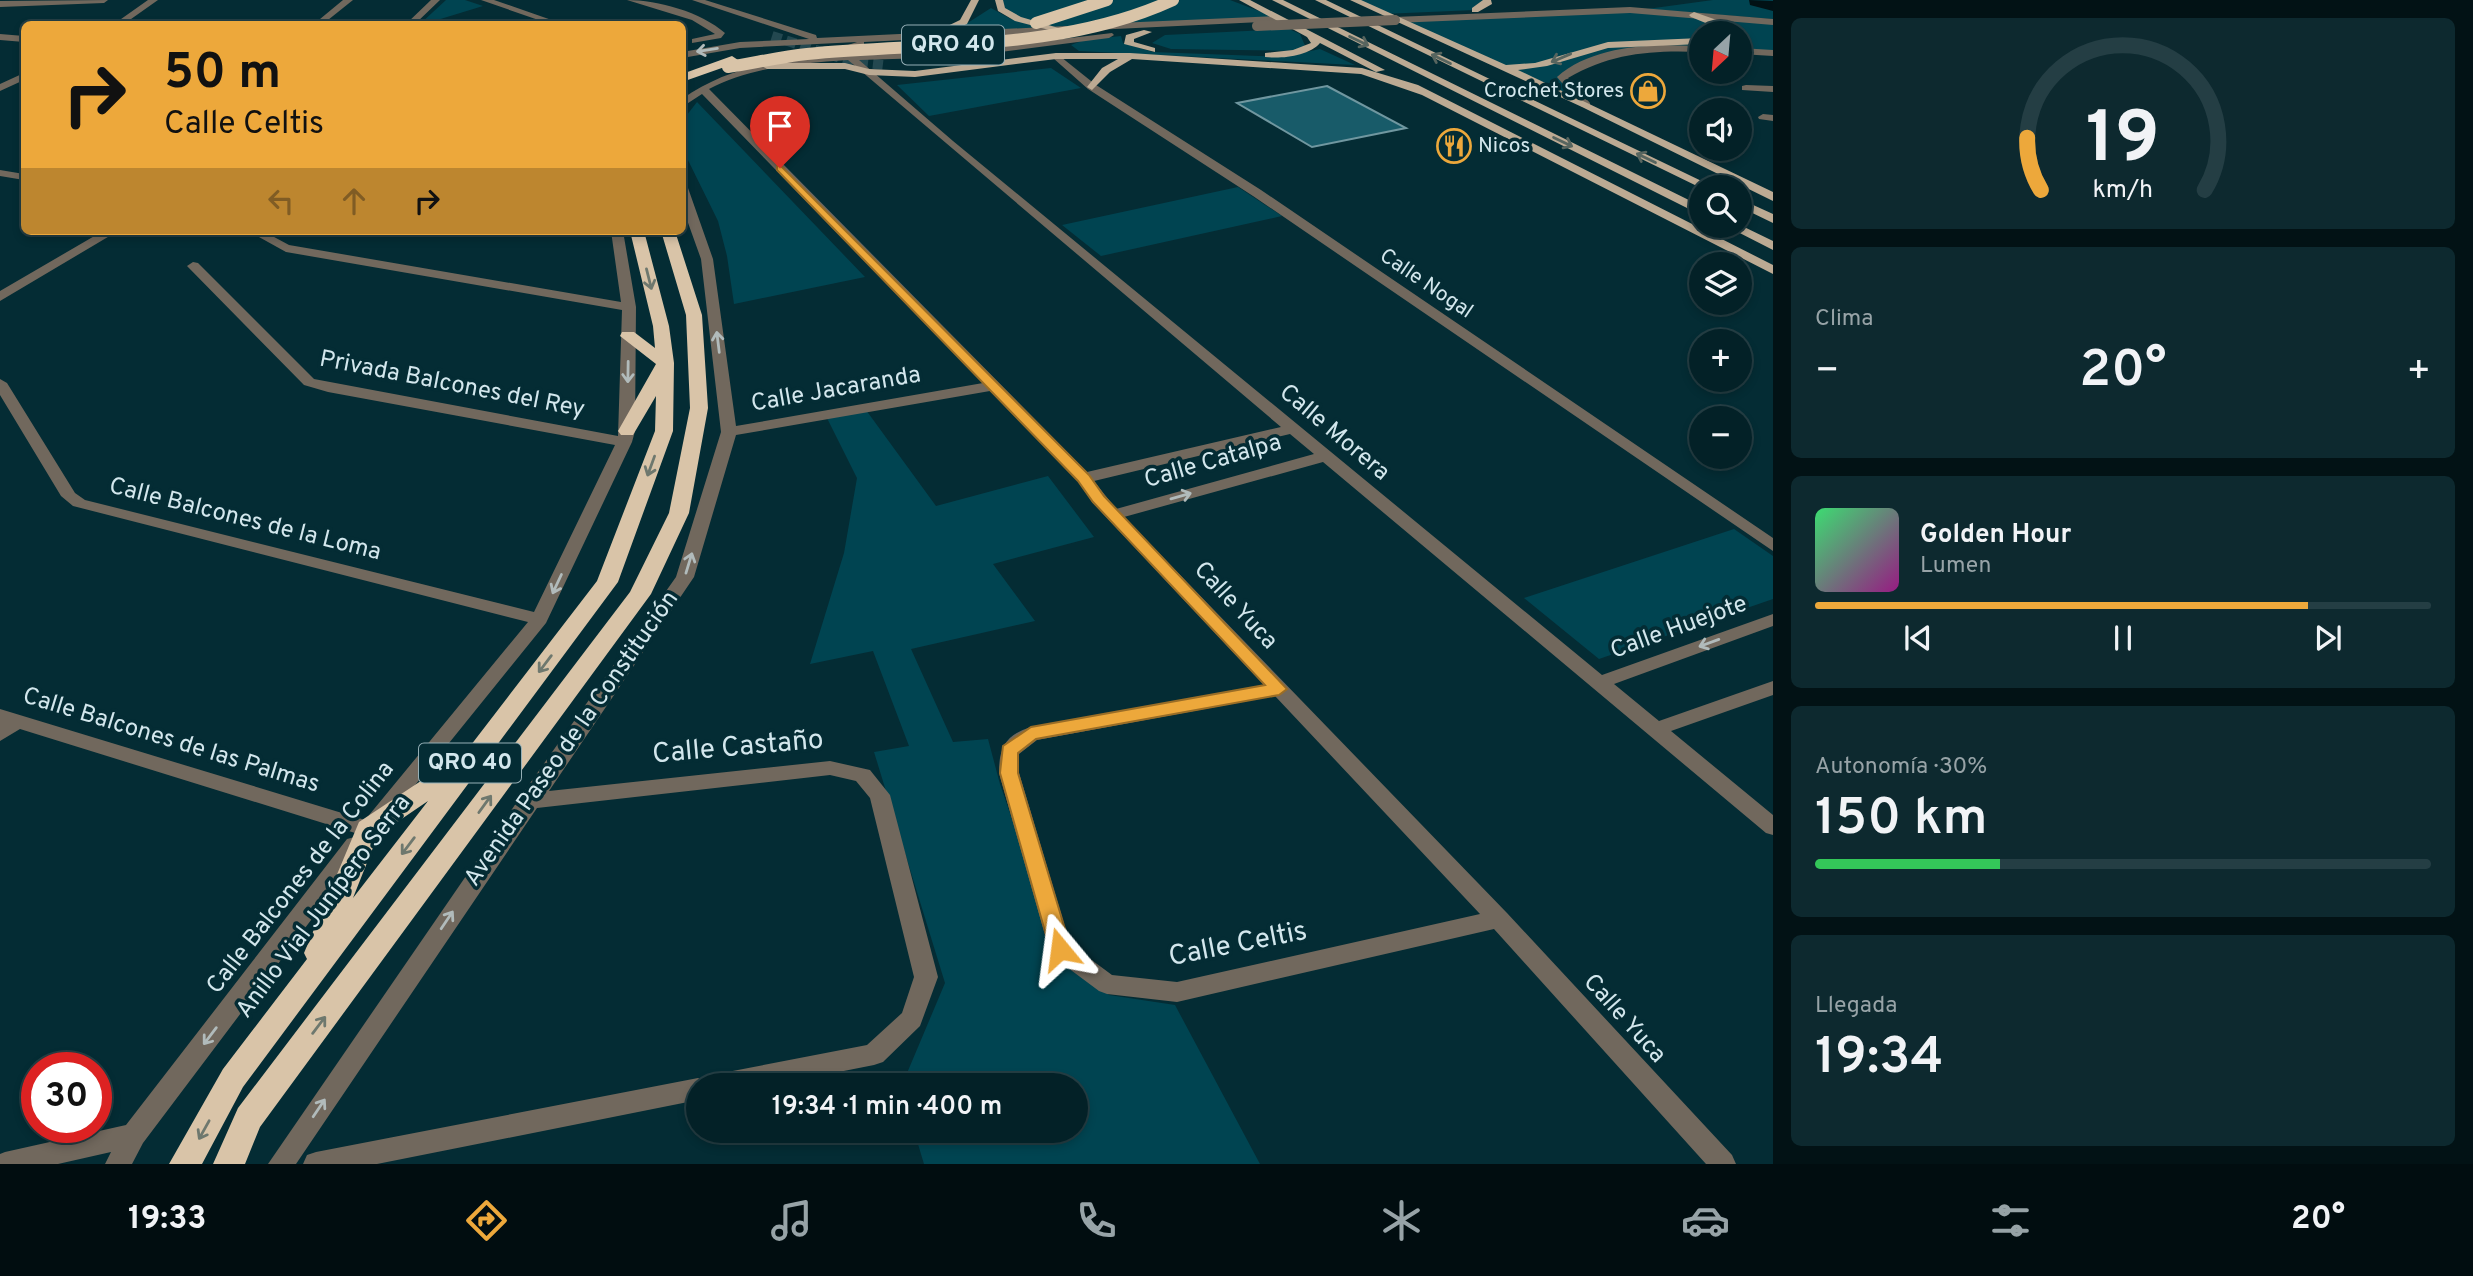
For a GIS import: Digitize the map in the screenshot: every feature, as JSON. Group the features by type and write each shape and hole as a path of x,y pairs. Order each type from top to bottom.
{"highway":[{"name":"QRO 40","path":"686,77 791,49 942,39 1050,20 1107,0"},
{"name":"QRO 40","path":"686,84 730,64 805,54 1004,41 1132,19 1173,0"},
{"name":"Anillo Vial Junípero Serra","path":"185,1164 233,1077 607,582 664,431 665,363 661,326 638,235"},
{"name":"QRO 40","path":"229,1164 249,1118 640,594 679,513 699,408 694,315 669,235"},
{"path":"625,436 665,363 628,336"},
{"path":"308,978 368,829 475,757"}],"main road":[{"path":"934,36 964,22 975,0"},
{"path":"999,0 1001,9 1017,19 1057,29"},
{"path":"1243,0 1773,270"},
{"path":"1276,0 1689,205"},
{"path":"1319,0 1689,178"},
{"path":"1355,0 1587,106 1773,197"},
{"path":"1475,10 1488,4 1487,0"},
{"path":"1232,1 1267,12"},
{"path":"1694,15 1711,21"},
{"path":"1147,32 1129,37 1129,44 1161,52 1286,55 1316,44 1310,33"},
{"path":"1482,59 1502,66 1539,68 1576,51 1610,44 1689,41"},
{"path":"883,84 915,74 1056,56 1130,56 1362,72 1422,92"},
{"path":"1092,87 1106,69 1130,56"},
{"path":"767,66 845,66 915,74"},
{"path":"1752,209 1773,219"},
{"path":"1752,236 1773,246"}],"street":[{"path":"0,4 104,0"},
{"path":"122,21 154,0"},
{"path":"322,21 349,0"},
{"path":"413,21 436,0"},
{"path":"485,0 549,21"},
{"path":"631,0 695,18 720,33 718,36 686,42"},
{"path":"655,0 720,20"},
{"path":"696,0 823,40 829,49 820,54 767,66"},
{"path":"767,66 851,58 960,54 1078,38 1390,13 1650,1"},
{"path":"686,54 740,46 823,40 1057,29 1402,20 1630,10 1773,22"},
{"path":"851,58 848,48 852,46 1057,29"},
{"path":"759,32 772,36"},
{"path":"0,37 21,38"},
{"path":"1019,54 1078,38"},
{"path":"876,69 1019,54 1056,56 1062,46 1078,38"},
{"path":"686,101 703,89 793,54 773,45 740,46"},
{"path":"1587,106 1562,77 1588,60 1625,50 1689,49"},
{"path":"1752,52 1773,53"},
{"name":"Calle Nogal","path":"1056,56 1092,87 1256,193 1773,547"},
{"name":"Calle Morera","path":"851,58 876,69 883,84 948,143 1773,827"},
{"path":"0,88 21,78"},
{"path":"1746,88 1773,89"},
{"name":"Calle Yuca","path":"703,89 1084,478 1279,689 1499,919 1723,1164"},
{"path":"0,173 21,176"},
{"name":"Avenida Paseo de la Constitución","path":"281,1164 685,577 729,432 707,259 686,199"},
{"path":"0,297 105,235"},
{"path":"262,235 286,248 629,307"},
{"name":"Calle Balcones de la Colina","path":"118,1164 134,1135 368,829 540,619 625,436 629,307 618,235"},
{"name":"Privada Balcones del Rey","path":"192,266 309,382 328,388 625,436"},
{"name":"Calle Balcones de la Loma","path":"0,383 69,496 79,503 540,619"},
{"name":"Calle Jacaranda","path":"729,432 992,386"},
{"name":"Calle Catalpa","path":"1084,478 1293,429"},
{"name":"Calle Catalpa","path":"1115,514 1325,456"},
{"name":"Calle Huejote","path":"1601,682 1773,620"},
{"path":"1657,729 1773,688"},
{"name":"Calle Celtis","path":"1279,689 1031,734 1009,751 1009,773 1060,949 1107,985 1177,992 1499,919"},
{"path":"0,734 8,718"},
{"name":"Calle Balcones de las Palmas","path":"8,718 368,829"},
{"name":"Calle Castaño","path":"528,802 830,768 863,775 880,795 926,977 912,1019 874,1054 778,1073"},
{"path":"316,1164 686,1091"},
{"path":"5,1164 134,1135"}],"shaded area":[{"path":"446,0 465,0 483,6 434,21 423,21"},
{"path":"999,0 1230,0 1280,19 1057,29 1039,26 1001,9"},
{"path":"1355,0 1487,0 1475,10 1383,14"},
{"path":"1713,0 1773,0 1773,19 1647,9"},
{"path":"991,8 1009,18 1040,28 955,31"},
{"path":"1630,10 1773,22 1773,53 1752,52 1752,21 1689,21 1689,49 1625,50 1563,77 1586,105 1395,20"},
{"path":"1289,29 1300,34 1306,48 1297,51 1171,49 1152,43 1165,35"},
{"path":"1121,36 1123,43 1153,52 1283,57 1320,49 1355,65 1079,51 1071,45 1084,40"},
{"path":"1051,68 1081,88 929,116 897,85"},
{"path":"697,102 865,277 734,304 727,256 718,221 686,156 686,116"},
{"path":"1238,187 1282,216 1101,256 1062,225"},
{"path":"866,410 936,506 1048,476 1094,537 993,564 1035,621 911,649 953,742 988,739 1000,784 1057,951 1109,995 1175,1005 1260,1164 924,1164 918,1143 1088,1143 1088,1073 907,1073 945,983 874,752 909,746 873,651 810,664 844,553 857,478 826,416"},
{"path":"1734,529 1773,556 1773,599 1599,659 1524,598"}],"building":[{"path":"1327,86 1406,128 1312,147 1237,103"}],"waterway":[{"path":"1756,2 1773,6"}],"tunnel":[{"path":"772,36 850,61 884,65"}],"place":[{"name":"Crochet Stores","path":"1648,91"},
{"name":"Nicos","path":"1454,146"}],"route":[{"path":"780,168 1084,478 1098,499 1279,689 1031,734 1009,751 1009,773 1060,949"}]}
